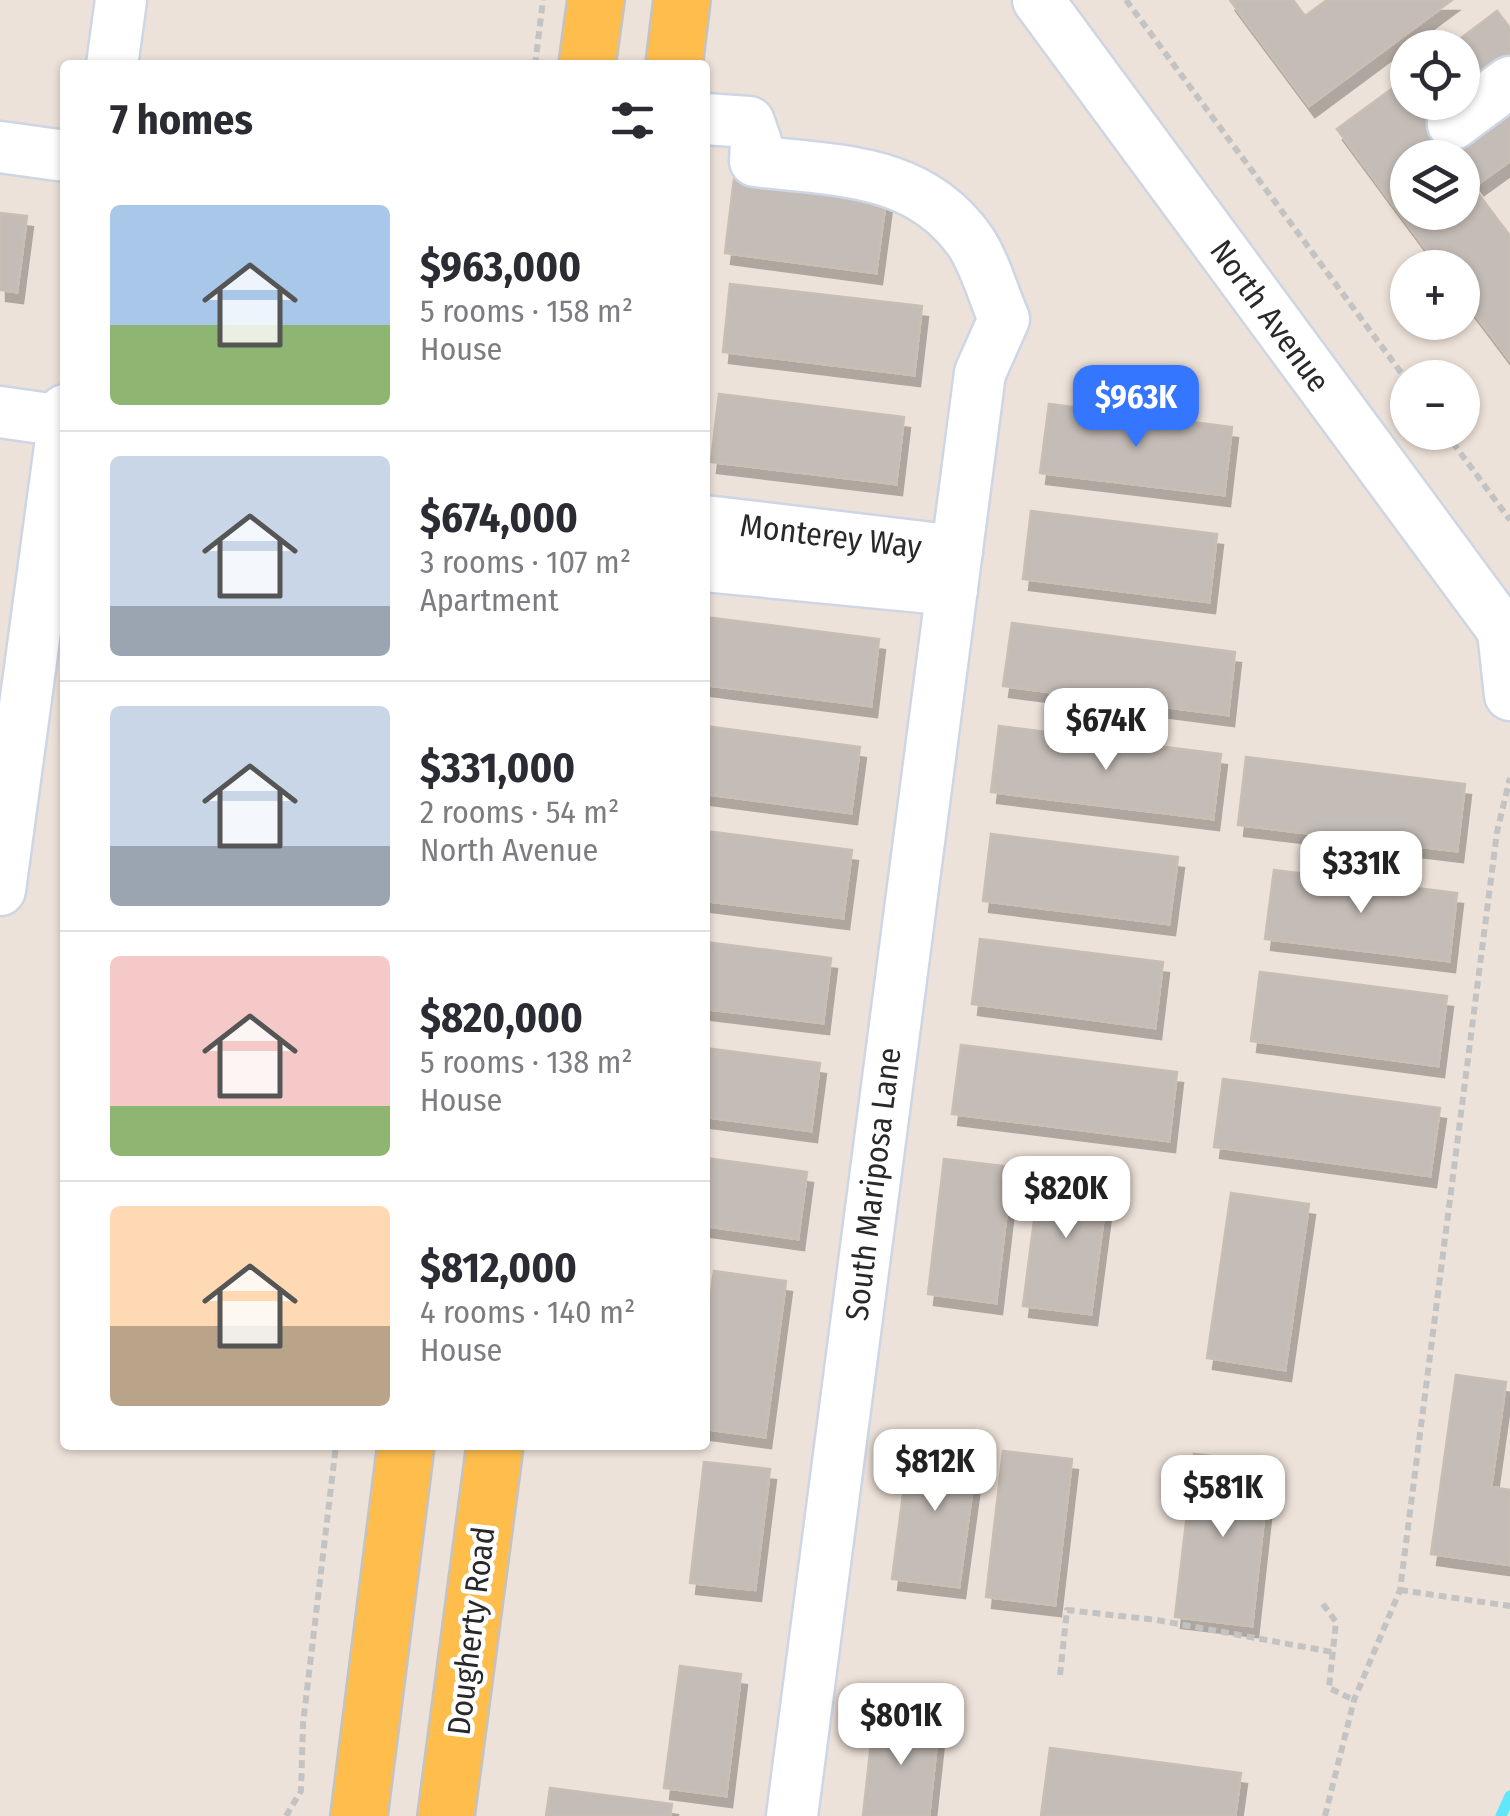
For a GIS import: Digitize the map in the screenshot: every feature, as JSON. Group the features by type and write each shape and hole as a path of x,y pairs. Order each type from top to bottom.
{"main road":[{"path":"588,60 596,0"},
{"path":"675,60 682,0"},
{"path":"359,1816 405,1450"},
{"name":"Dougherty Road","path":"446,1816 494,1450"}],"street":[{"path":"113,60 121,0"},
{"name":"North Avenue","path":"1038,0 1506,636 1510,695"},
{"path":"1453,124 1510,82"},
{"name":"South Mariposa Lane","path":"710,119 749,122 756,142 755,161 887,177 934,204 970,242 1004,319 980,373 792,1816"},
{"path":"0,147 60,155"},
{"path":"0,412 60,415"},
{"path":"0,890 14,675 60,436"},
{"name":"Monterey Way","path":"710,522 954,571"},
{"name":"Monterey Way","path":"710,566 954,571"}],"path":[{"path":"536,60 544,0"},
{"path":"1126,0 1392,360"},
{"path":"1458,450 1510,520"},
{"path":"1325,1816 1354,1700 1400,1590 1496,832 1510,778"},
{"path":"286,1816 301,1791 303,1724 335,1450"},
{"path":"1400,1590 1510,1606"},
{"path":"1323,1604 1336,1622 1329,1688 1354,1700"},
{"path":"1060,1675 1067,1610 1156,1620 1332,1652"}],"building":[{"path":"1230,0 1293,0 1305,16 1327,0 1452,0 1412,30 1390,30 1390,46 1309,106"},
{"path":"1497,11 1510,28 1510,64 1480,86 1480,30 1472,30"},
{"path":"1390,90 1390,120 1434,120 1427,125 1438,140 1390,140 1390,201 1337,129"},
{"path":"1510,103 1510,161 1480,183 1480,140 1458,140"},
{"path":"734,179 886,199 876,273 725,253"},
{"path":"1480,196 1510,236 1509,359 1480,321 1480,250 1427,250 1412,230 1480,230"},
{"path":"0,213 27,216 17,292 0,290"},
{"path":"730,284 922,306 914,375 723,352"},
{"path":"719,394 904,417 896,484 711,462"},
{"path":"1049,404 1232,427 1224,495 1040,473"},
{"path":"1031,511 1217,534 1209,602 1023,579"},
{"path":"710,618 879,639 871,706 710,686"},
{"path":"1012,623 1235,652 1228,715 1003,686"},
{"path":"999,726 1221,754 1213,819 991,792"},
{"path":"710,727 860,747 851,813 710,795"},
{"path":"1246,757 1465,784 1457,851 1238,825"},
{"path":"710,832 852,850 843,918 710,902"},
{"path":"991,834 1178,857 1169,924 983,901"},
{"path":"1274,870 1457,893 1449,961 1265,939"},
{"path":"980,939 1163,962 1155,1028 972,1004"},
{"path":"710,943 831,958 823,1023 710,1010"},
{"path":"1260,972 1447,996 1438,1066 1251,1041"},
{"path":"961,1045 1177,1072 1169,1141 952,1114"},
{"path":"710,1049 820,1063 811,1131 710,1118"},
{"path":"1223,1079 1440,1108 1430,1176 1214,1147"},
{"path":"710,1159 807,1172 798,1239 710,1227"},
{"path":"944,1159 1012,1167 996,1303 928,1294"},
{"path":"1041,1167 1109,1176 1091,1314 1023,1306"},
{"path":"1231,1193 1309,1204 1285,1370 1207,1358"},
{"path":"714,1271 786,1281 765,1437 710,1430 710,1300"},
{"path":"1456,1375 1506,1382 1491,1487 1510,1490 1510,1565 1431,1554"},
{"path":"910,1441 978,1449 959,1587 892,1579"},
{"path":"1003,1451 1072,1459 1055,1605 986,1597"},
{"path":"1194,1454 1270,1463 1252,1626 1175,1617"},
{"path":"704,1462 770,1469 755,1590 690,1583"},
{"path":"680,1666 741,1674 726,1796 664,1788"},
{"path":"874,1716 939,1724 929,1816 863,1816"},
{"path":"1050,1748 1241,1773 1235,1816 1041,1816"},
{"path":"550,1788 672,1804 670,1816 546,1816"}],"waterway":[{"path":"1501,1816 1510,1796"}]}
